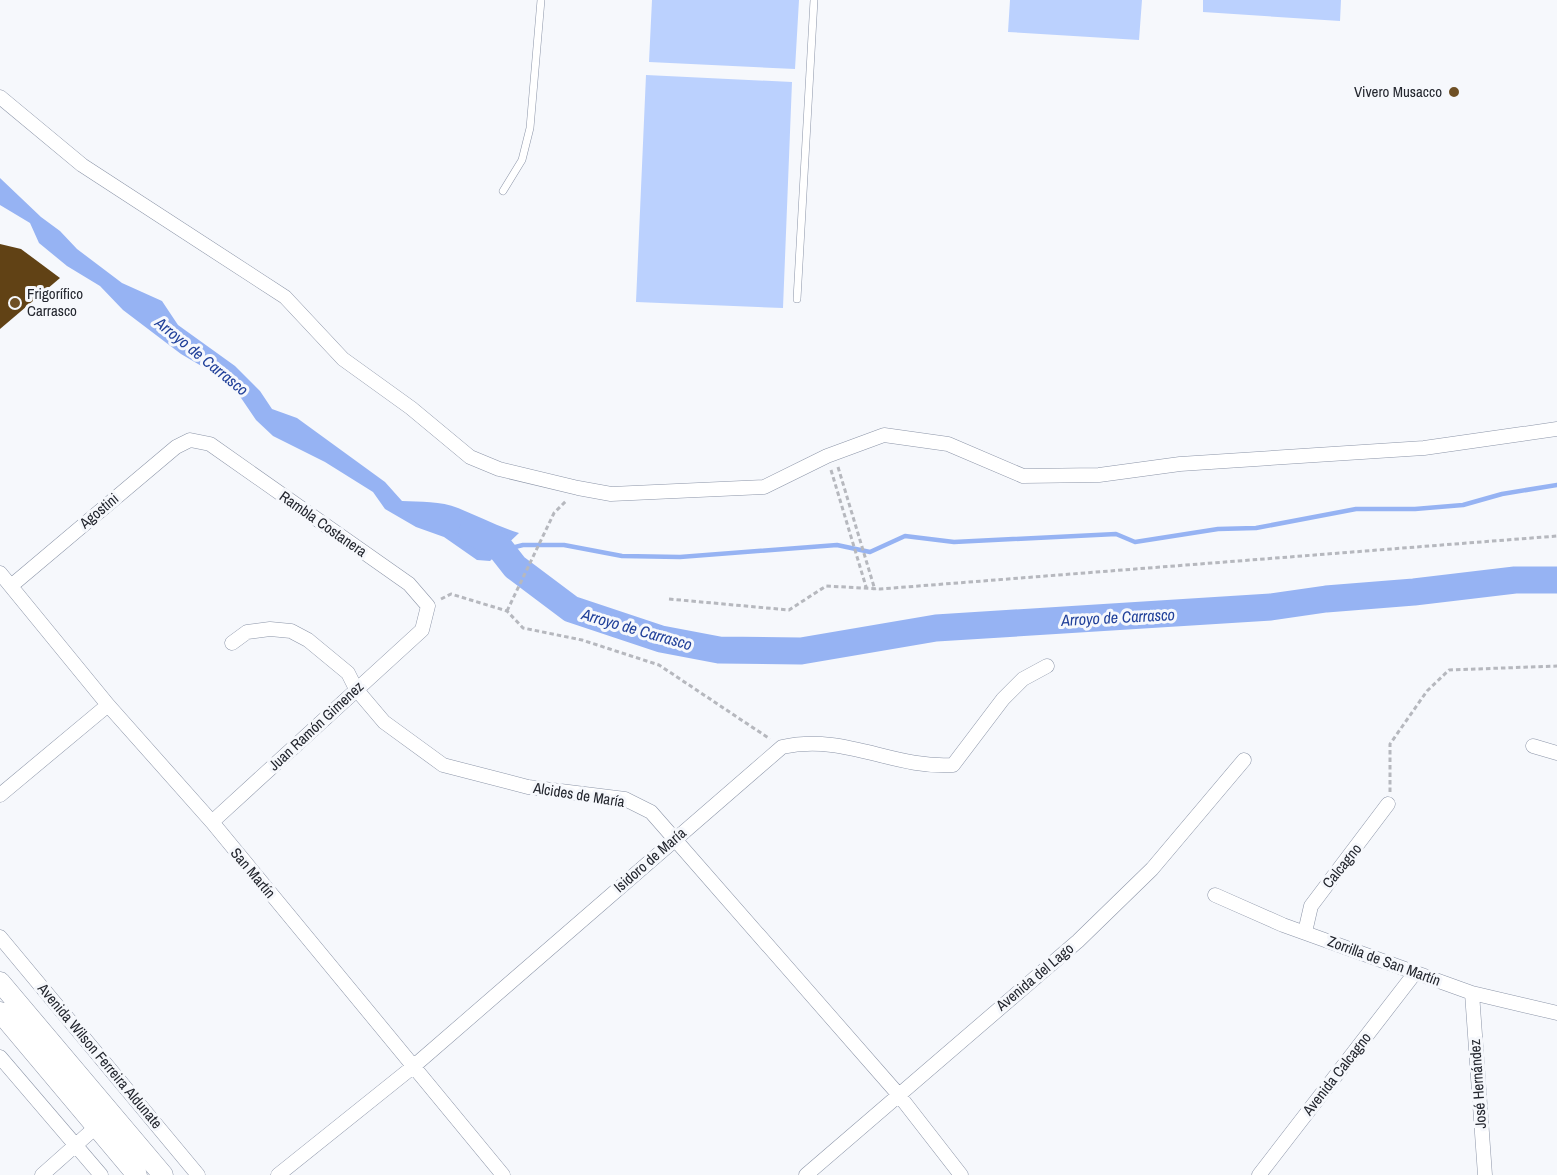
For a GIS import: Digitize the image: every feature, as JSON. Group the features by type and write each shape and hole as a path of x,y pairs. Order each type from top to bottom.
{"main road":[{"name":"Avenida Wilson Ferreira Aldunate","path":"0,982 163,1175"},
{"path":"0,1012 137,1175"}],"street":[{"path":"0,97 82,165 285,297 343,359 411,408 470,457 535,479 611,494 764,487 831,455 884,435 948,444 1023,476 1099,475 1180,464 1424,448 1557,429"},
{"name":"Agostini","path":"11,586 176,447 190,440"},
{"name":"Rambla Costanera","path":"190,440 210,444 409,584 428,606"},
{"name":"San Martín","path":"0,573 108,705 212,822 503,1175"},
{"name":"Juan Ramón Gimenez","path":"212,822 422,630 428,606"},
{"name":"Alcides de María","path":"232,643 247,632 270,629 291,631 308,640 348,673 356,689 384,722 443,765 528,787 625,799 651,812 898,1094 962,1175"},
{"path":"782,747 802,743 840,744 929,766 953,765 1023,679 1047,666"},
{"path":"0,795 108,705"},
{"path":"1533,746 1557,753"},
{"name":"Isidoro de María","path":"278,1175 414,1066 782,747"},
{"name":"Avenida del Lago","path":"806,1175 1078,941 1152,869 1244,760"},
{"name":"Calcagno","path":"1305,932 1311,906 1388,804"},
{"name":"Zorrilla de San Martín","path":"1215,895 1283,925 1472,993 1557,1013"},
{"name":"Avenida Wilson Ferreira Aldunate","path":"0,937 198,1175"},
{"name":"Avenida Calcagno","path":"1259,1175 1415,973"},
{"name":"José Hernández","path":"1472,993 1485,1175"},
{"path":"0,1057 101,1175"},
{"path":"42,1175 96,1127"}],"lane":[{"path":"503,191 522,160 530,128 541,0"},
{"path":"796,299 814,0"}],"path":[{"path":"831,455 846,493 875,590"},
{"path":"831,455 839,495 867,590"},
{"path":"507,611 554,513"},
{"path":"669,598 789,610 826,586 875,590 1557,536"},
{"path":"428,606 451,594 507,611 523,628 582,640 659,665 782,747"},
{"path":"1388,804 1390,744 1427,691 1449,670 1557,666"}],"shaded area":[{"path":"652,0 799,0 795,69 649,62"},
{"path":"1010,0 1142,0 1139,40 1008,32"},
{"path":"1203,0 1341,0 1340,21 1203,12"},
{"path":"646,75 792,82 783,308 636,302"}],"water":[{"path":"0,178 77,249 122,283 162,301 178,325 235,366 260,391 272,409 297,418 385,482 402,501 445,504 519,533 490,561 477,560 444,537 416,527 385,509 373,492 325,462 273,436 256,420 237,392 210,371 181,354 123,310 100,286 67,266 39,243 30,223 0,205"}],"building":[{"name":"Frigorífico Carrasco","path":"0,244 21,249 60,278 0,329"}],"waterway":[{"path":"503,550 523,545 564,545 622,556 680,557 837,545 870,552 905,536 954,542 1116,534 1135,542 1218,529 1256,528 1356,509 1415,509 1463,505 1502,494 1557,485"},
{"name":"Arroyo de Carrasco","path":"472,532 497,544 515,567 571,609 661,639 719,650 801,651 936,628 1271,607 1326,599 1414,592 1515,580 1557,580"}],"place":[{"name":"Vivero Musacco","path":"1454,92"},
{"name":"Frigorífico Carrasco","path":"15,303"}]}
